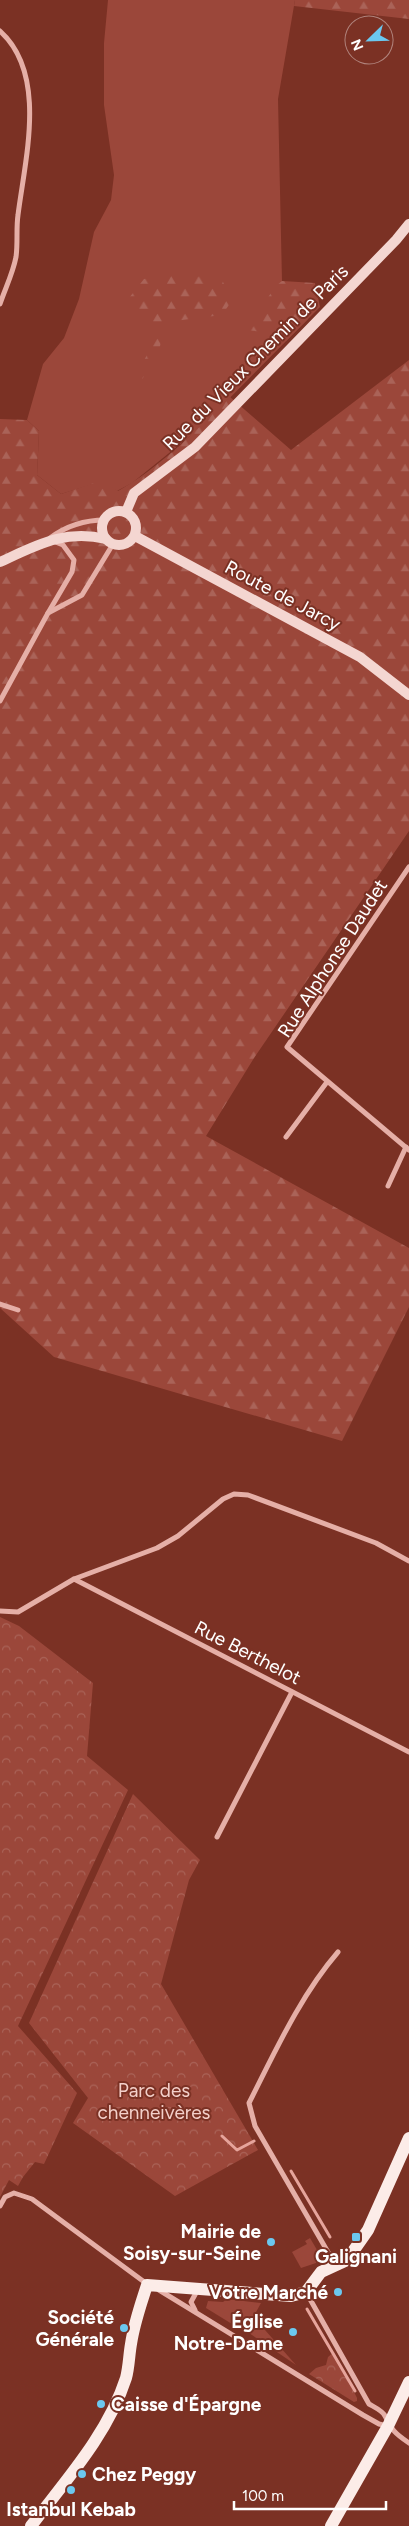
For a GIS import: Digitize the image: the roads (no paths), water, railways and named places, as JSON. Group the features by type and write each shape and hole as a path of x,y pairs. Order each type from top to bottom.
{"main road":[{"path":"31,2526 85,2455 108,2419 127,2376 131,2342 141,2299 147,2285 291,2296 306,2292 321,2272 347,2260 368,2230 409,2138"},
{"path":"331,2526 388,2426 409,2382"}],"street":[{"path":"0,31 18,54 29,102 30,136 17,217 16,257 0,304"},
{"name":"Rue du Vieux Chemin de Paris","path":"126,512 134,493 195,447 396,240 409,224"},
{"path":"0,562 48,540 60,530 77,524 105,520 113,513 126,512 135,521 135,536 126,544 110,542 90,535 48,540"},
{"path":"105,520 103,531 110,542"},
{"name":"Route de Jarcy","path":"135,536 360,657 409,695"},
{"path":"0,701 72,572 74,560 63,545 48,540"},
{"path":"48,613 82,595 110,542"},
{"name":"Rue Alphonse Daudet","path":"388,1186 407,1148 287,1047 409,867"},
{"path":"286,1136 327,1082"},
{"path":"0,1304 18,1310"},
{"path":"0,1611 18,1612 74,1579 157,1548 178,1536 222,1499 241,1494 376,1542 409,1561"},
{"name":"Rue Berthelot","path":"74,1579 409,1752"},
{"path":"217,1837 292,1692"},
{"path":"336,2266 270,2153 252,2119 249,2103 287,2030 328,1964 338,1952"},
{"path":"0,2206 5,2197 14,2192 32,2199 147,2285 195,2310 379,2424 388,2426"},
{"path":"195,2310 191,2302 194,2293 200,2288"},
{"path":"306,2292 369,2404 384,2414 388,2426 395,2434 409,2442"},
{"path":"364,2415 369,2404"}],"waterway":[{"path":"222,2136 237,2150 254,2141"},
{"path":"291,2171 330,2237"},
{"path":"307,2309 355,2391"}],"place":[{"name":"Galignani","path":"356,2237"},
{"name":"Mairie de Soisy-sur-Seine","path":"271,2242"},
{"name":"Votre Marché","path":"338,2292"},
{"name":"Société Générale","path":"124,2328"},
{"name":"Église Notre-Dame","path":"293,2332"},
{"name":"Caisse d'Épargne","path":"101,2404"},
{"name":"Chez Peggy","path":"82,2474"},
{"name":"Istanbul Kebab","path":"71,2490"}],"park label":[{"name":"Parc des chenneivères","path":"154,2101"}]}
